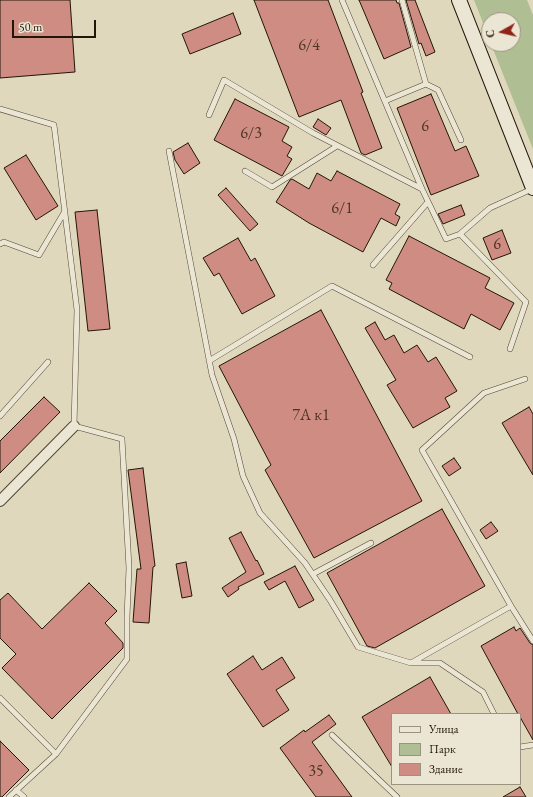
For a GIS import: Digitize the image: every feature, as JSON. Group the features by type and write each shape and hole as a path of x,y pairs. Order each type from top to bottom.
{"street":[{"path":"459,0 533,188"},
{"path":"0,501 74,426"}],"lane":[{"path":"342,0 422,189 446,239 460,234 490,208 533,188"},
{"path":"402,0 426,84 438,90 462,140"},
{"path":"209,115 224,80 313,133 422,189"},
{"path":"385,101 426,84"},
{"path":"0,109 54,125 77,310 74,426 122,439 129,568 127,659 56,754 9,797"},
{"path":"245,171 272,187 337,146"},
{"path":"169,151 212,375 234,439 243,476 260,513 305,563 330,600 358,647 411,663 440,663 483,692 494,713"},
{"path":"373,265 428,202"},
{"path":"0,244 4,242 39,256 65,211"},
{"path":"460,234 526,302 510,349"},
{"path":"209,360 332,286 470,357"},
{"path":"0,416 48,362"},
{"path":"525,379 484,393 422,450 511,606 533,640"},
{"path":"313,574 371,543"},
{"path":"411,663 511,606"},
{"path":"0,698 56,754"},
{"path":"332,735 397,797"},
{"path":"521,747 533,745"},
{"path":"16,790 24,797"}],"green space":[{"path":"474,0 527,0 533,15 533,149 494,52 521,52 521,12 481,12 481,18"}],"building":[{"path":"0,0 70,0 75,72 0,78"},
{"path":"254,0 328,0 363,92 361,93 382,148 365,155 361,153 341,100 299,117"},
{"path":"359,0 396,0 397,3 399,3 411,47 384,59"},
{"path":"406,0 415,0 435,52 426,56 421,43 419,44"},
{"path":"233,13 241,34 190,54 182,34"},
{"path":"431,94 455,151 466,146 479,176 431,195 397,108"},
{"path":"235,99 289,127 282,141 292,147 287,156 292,159 282,176 214,140"},
{"path":"318,119 331,128 326,135 313,127"},
{"path":"188,143 200,163 184,174 175,160 173,152"},
{"path":"26,155 58,206 36,220 4,168"},
{"path":"337,171 400,204 395,214 400,217 396,226 381,218 363,252 309,223 276,202 290,180 292,179 309,189 317,173 331,181"},
{"path":"226,188 258,224 250,231 218,195"},
{"path":"461,205 465,215 443,224 438,214"},
{"path":"97,210 110,329 88,331 75,212"},
{"path":"502,230 511,253 492,260 483,238"},
{"path":"409,236 490,278 485,288 514,303 500,330 471,314 464,329 389,289 392,283 386,280"},
{"path":"238,238 251,261 255,258 275,296 242,314 219,273 214,276 203,258"},
{"path":"321,310 422,501 314,558 265,470 271,465 219,366"},
{"path":"375,322 385,340 394,335 404,353 417,345 428,362 436,357 457,391 445,398 450,407 413,428 387,385 396,380 365,328"},
{"path":"44,397 60,412 0,473 0,441"},
{"path":"529,407 533,414 533,475 502,423"},
{"path":"454,458 461,468 449,476 442,466"},
{"path":"143,468 155,566 153,567 149,623 133,622 137,569 141,569 128,470"},
{"path":"442,509 485,586 375,648 367,646 327,573"},
{"path":"491,522 498,531 486,539 480,530"},
{"path":"241,532 264,574 238,587 239,589 228,597 222,588 246,572 229,538"},
{"path":"186,562 192,596 182,598 176,564"},
{"path":"295,566 314,600 299,608 285,581 269,590 264,582"},
{"path":"89,583 117,611 105,623 123,643 123,648 52,719 2,668 16,654 0,638 0,600 8,593 42,629"},
{"path":"514,627 516,631 520,628 533,645 533,740 521,719 521,713 517,713 481,646"},
{"path":"253,656 262,670 282,657 295,678 276,690 289,710 263,727 227,674"},
{"path":"430,677 450,713 391,713 391,765 362,717"},
{"path":"329,715 336,724 312,742 352,797 316,797 280,748 304,730 305,732"},
{"path":"0,741 29,770 2,797 0,797"},
{"path":"520,787 526,797 503,797"}]}
